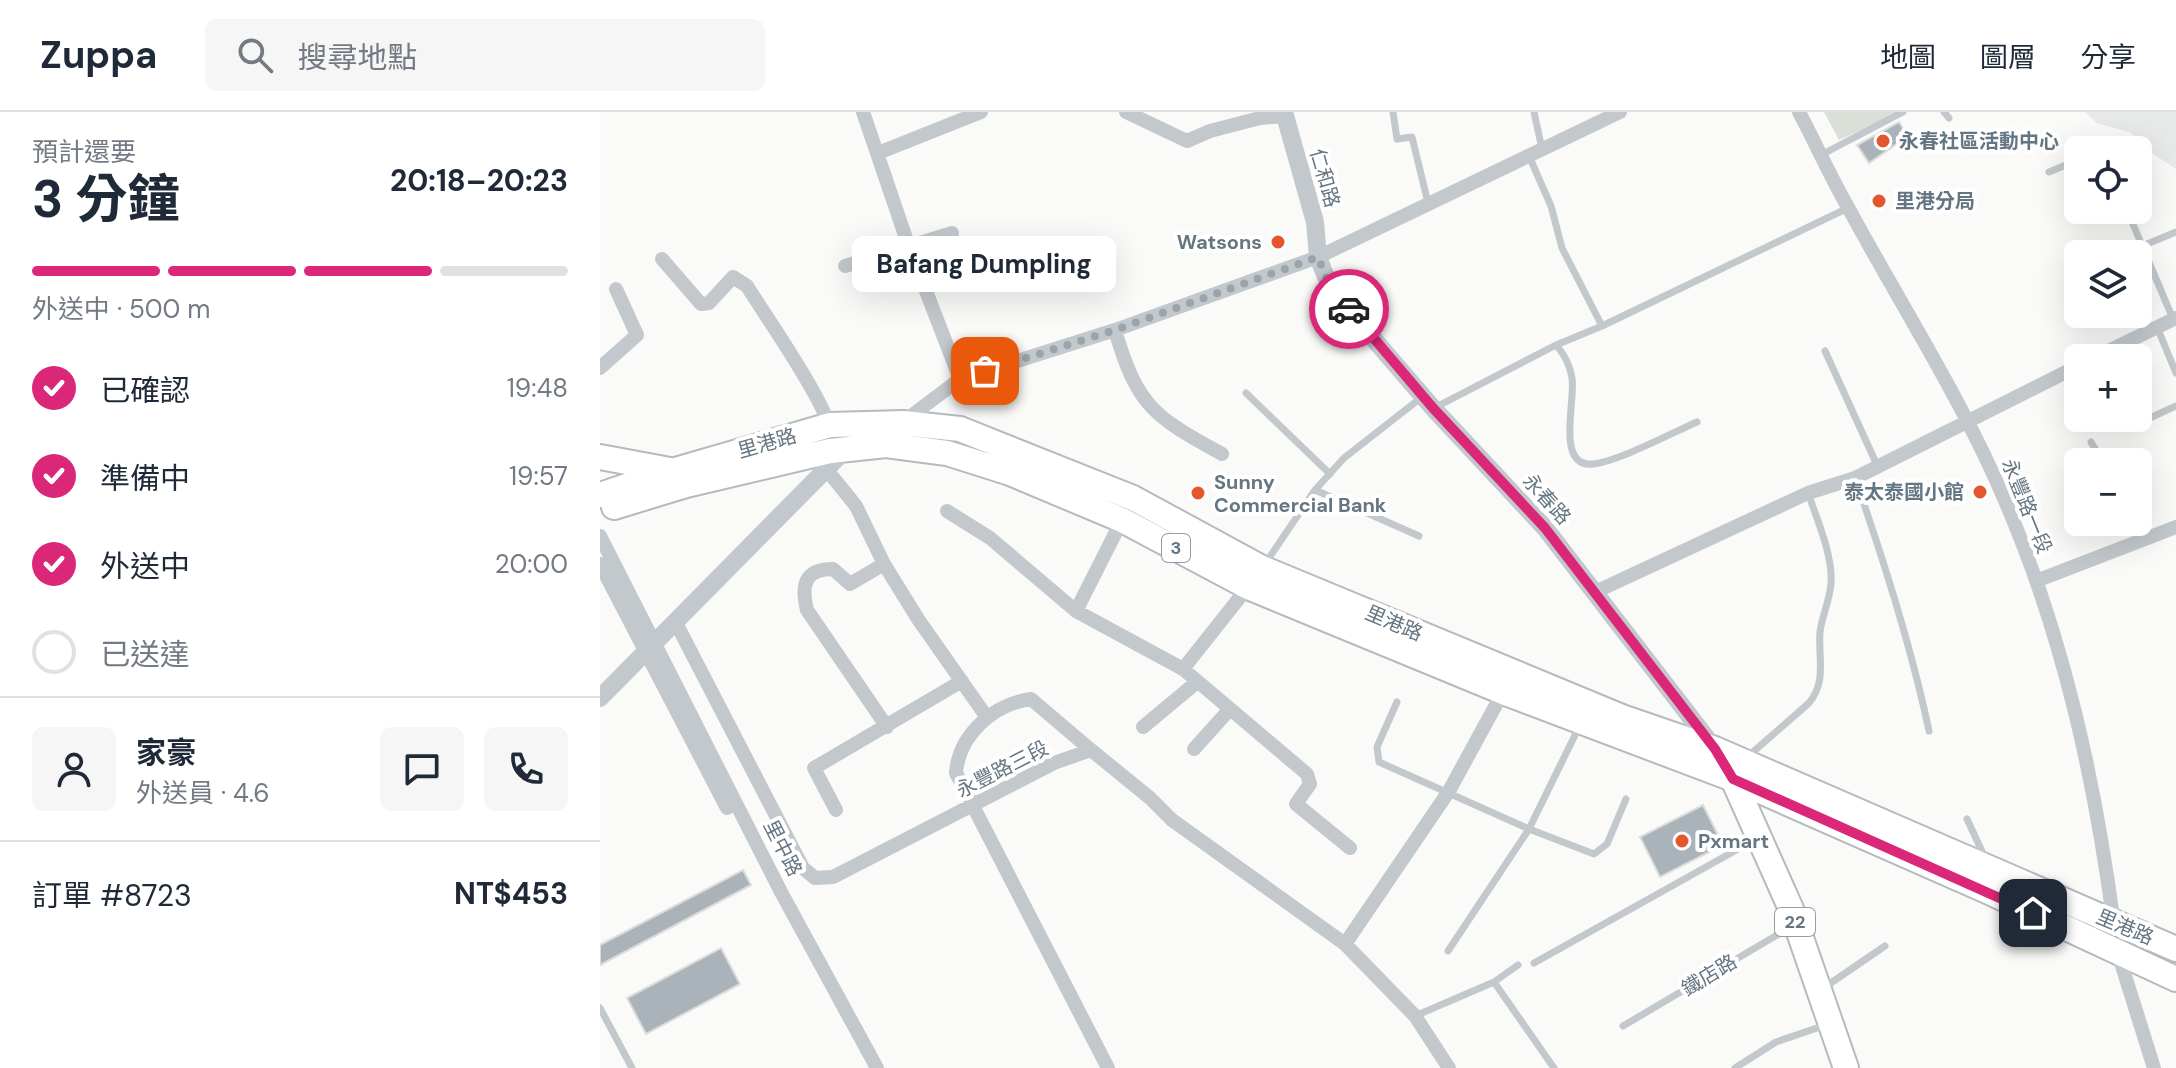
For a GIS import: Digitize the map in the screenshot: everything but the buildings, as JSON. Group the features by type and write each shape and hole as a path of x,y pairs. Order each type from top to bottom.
{"main road":[{"name":"里港路","path":"600,495 830,425 903,423 960,429 1133,498 1255,578 1622,717 1715,749 1738,770"},
{"name":"里港路","path":"600,511 686,485 886,445 947,453 1010,473 1122,520 1503,692 1581,721 1738,770 1989,881 2117,952 2176,979"},
{"path":"600,457 672,471"},
{"name":"22","path":"1738,770 1758,838 1796,924 1846,1068"},
{"name":"里港路","path":"1989,881 2113,922 2176,949"}],"street":[{"path":"863,112 909,247 960,379"},
{"path":"878,153 981,112"},
{"path":"1126,112 1187,141 1210,131 1284,114"},
{"path":"886,445 903,423 960,379 1115,330 1318,257 1620,112"},
{"name":"永豐路一段","path":"1799,112 1848,208 1967,420 2007,504 2036,581 2089,765 2117,952 2154,1068"},
{"name":"仁和路","path":"1284,114 1315,222 1318,257"},
{"path":"845,266 952,233"},
{"name":"永春路","path":"1318,257 1326,277 1346,307 1545,528 1715,749"},
{"path":"662,259 701,304 709,303 733,277 747,286 818,400 830,425 834,457 884,564 918,619 986,716"},
{"path":"600,368 637,335 616,289"},
{"path":"2122,344 2174,319"},
{"path":"1115,330 1126,367 1138,392 1155,412 1175,428 1222,454"},
{"path":"1595,592 1808,493 1855,478 2064,373"},
{"path":"600,698 676,623 865,422"},
{"path":"947,511 990,538 1076,611 1183,669 1307,774 1310,784 1296,804 1350,848"},
{"path":"1076,611 1122,520"},
{"path":"2036,581 2176,527"},
{"name":"里中路","path":"600,536 650,648 866,1068"},
{"name":"里中路","path":"600,564 650,648 877,1068"},
{"path":"884,564 850,584 833,569 819,569 809,576 803,593 807,610 887,727"},
{"path":"1183,669 1255,578"},
{"name":"永豐路三段","path":"676,623 803,868 815,878 833,877 1054,763 1091,750"},
{"path":"836,810 814,768 962,681"},
{"path":"1143,727 1197,682"},
{"path":"1345,944 1449,791 1503,692"},
{"path":"1108,1068 956,773 957,763 979,723 986,716 1020,701 1031,699 1172,820 1345,944 1415,1016 1449,1068"},
{"path":"1194,749 1230,709"}],"lane":[{"path":"1393,112 1397,139 1412,137 1428,203"},
{"path":"1534,112 1535,152 1562,248 1602,326"},
{"path":"1821,155 1903,112"},
{"path":"2049,172 2064,166"},
{"path":"1255,578 1315,490 1344,458 1429,402 1602,326 1848,208"},
{"path":"2152,242 2176,232"},
{"path":"2152,269 2174,319"},
{"path":"2157,327 2176,373"},
{"path":"1556,345 1565,355 1571,374 1573,393 1569,441 1575,457 1582,462 1592,464 1616,456 1697,422"},
{"path":"1825,351 1877,465"},
{"path":"1246,393 1330,474"},
{"path":"2152,417 2176,406"},
{"path":"2091,442 2095,448"},
{"path":"1855,478 1891,585 1929,731"},
{"path":"1315,490 1419,536"},
{"path":"1738,770 1809,703 1816,695 1822,676 1820,628 1832,582 1824,538 1808,493"},
{"path":"2141,536 2143,542"},
{"path":"1397,702 1377,747 1379,762 1529,829 1594,854 1607,844 1626,799"},
{"path":"1448,951 1529,829 1581,721"},
{"path":"1967,819 1989,881"},
{"path":"1534,963 1758,838"},
{"name":"鐵店路","path":"1623,1026 1796,924"},
{"path":"1820,990 1885,946"},
{"path":"1415,1016 1494,982 1518,965"},
{"path":"1494,982 1554,1068"},
{"path":"600,1008 632,1068"},
{"path":"1735,1068 1776,1042 1832,1023"}],"shaded area":[{"path":"1824,112 1901,112 1839,140"},
{"path":"2085,112 2176,112 2176,169 2152,153 2152,136 2134,136 2097,123"}],"way so far":[{"path":"985,371 1115,330 1318,257 1326,277 1349,309"}],"place":[{"name":"永春社區活動中心","path":"1883,141"},
{"name":"里港分局","path":"1879,201"},
{"name":"Watsons","path":"1278,242"},
{"name":"Bafang Dumpling","path":"985,371"},
{"name":"泰太泰國小館","path":"1980,492"},
{"name":"Sunny Commercial Bank","path":"1198,493"},
{"name":"Pxmart","path":"1682,841"}],"route":[{"path":"1349,309 1433,408 1545,528 1715,749 1733,779 2033,913"}]}
